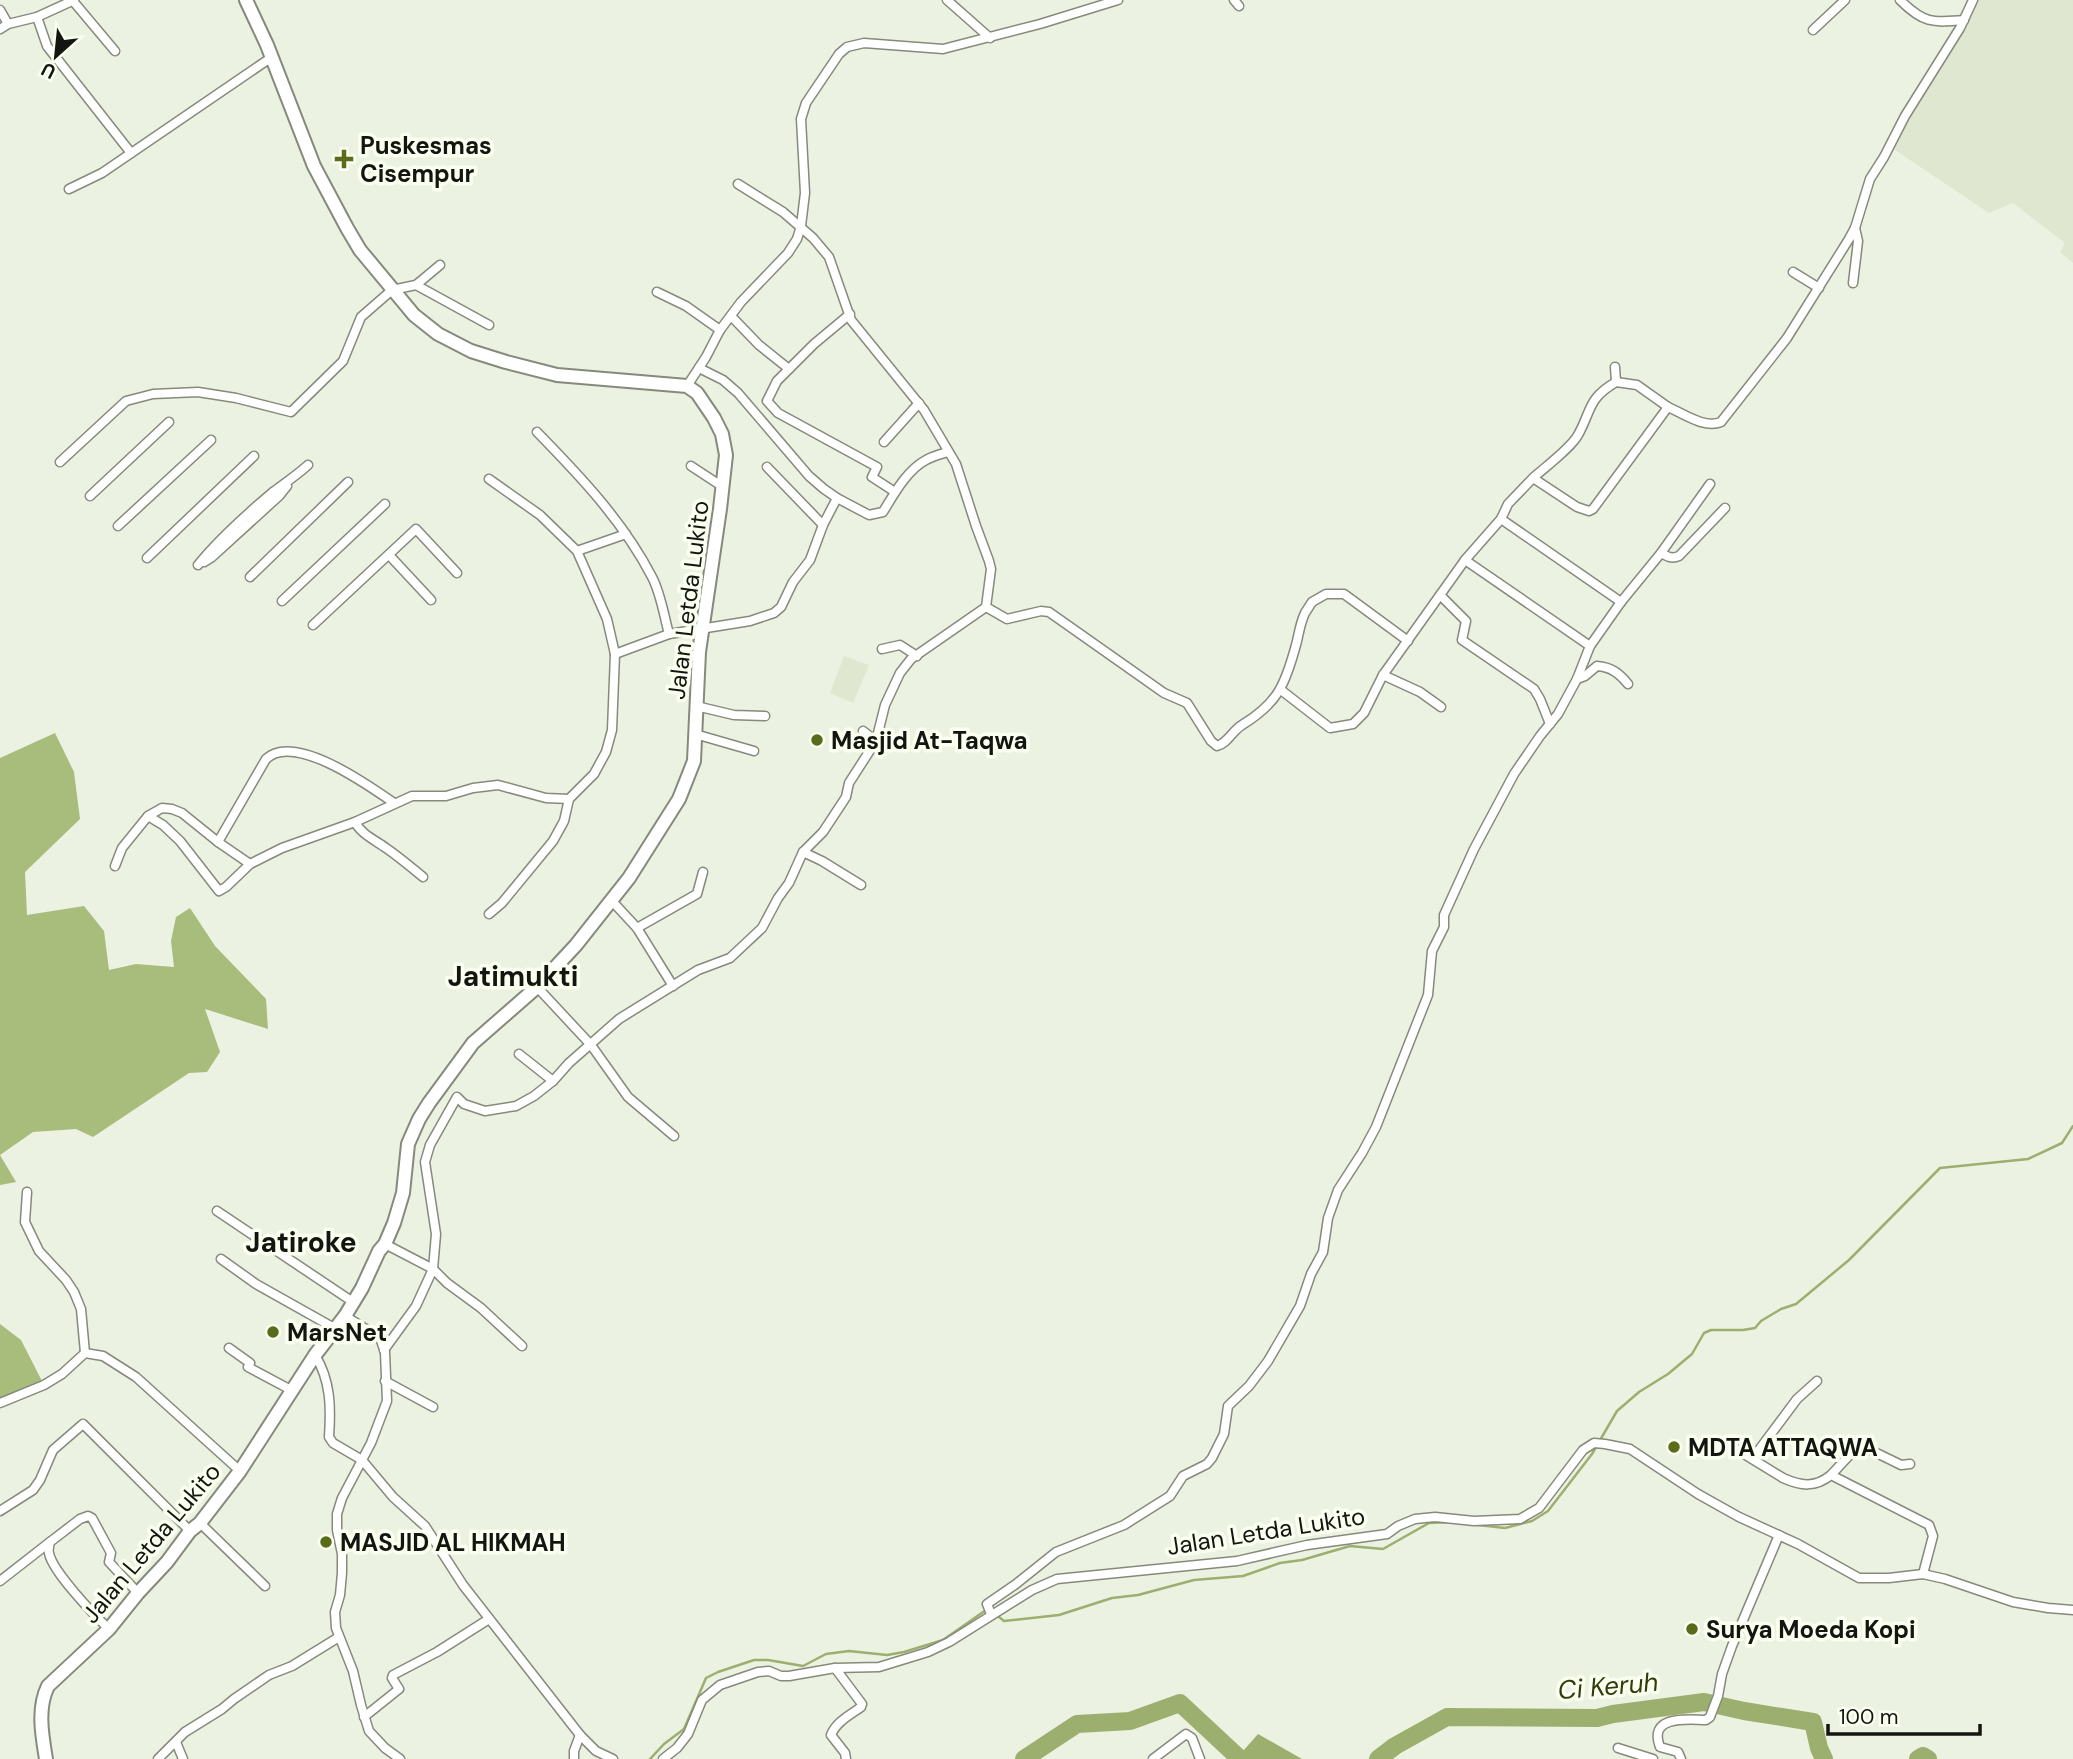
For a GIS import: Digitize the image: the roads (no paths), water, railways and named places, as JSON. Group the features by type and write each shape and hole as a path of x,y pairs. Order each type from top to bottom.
{"street":[{"path":"246,0 314,166 360,250 414,314 438,334 471,351 557,375 687,386 720,330 741,302 788,253 802,226 805,193 801,119 810,96 839,54 847,47 864,43 943,50 990,38 1097,3 1118,0"},
{"path":"947,0 990,38"},
{"path":"1813,30 1845,0"},
{"path":"1900,0 1926,20 1964,20"},
{"path":"1281,690 1330,728 1353,724 1364,713 1383,675 1465,560 1501,519 1508,504 1577,438 1593,400 1615,382 1637,385 1668,407 1704,423 1711,425 1721,422 1787,338 1855,228 1870,179 1964,20 1973,0"},
{"path":"0,29 8,23 37,17 73,1 115,51"},
{"path":"0,10 8,23"},
{"path":"37,17 47,46 131,153"},
{"path":"69,189 102,173 272,58"},
{"path":"384,1350 416,1306 433,1269 436,1234 425,1162 448,1093 464,1104 485,1111 516,1106 553,1081 619,1019 698,970 730,958 762,928 789,883 803,852 846,797 849,783 876,741 891,691 911,659 986,607 989,561 956,464 919,403 851,320 829,257 802,226 738,184"},
{"path":"1853,282 1858,241 1855,228"},
{"path":"60,462 126,401 153,394 198,392 236,398 291,412 343,361 362,317 393,290 416,285 440,265"},
{"path":"1793,272 1819,288"},
{"path":"416,285 489,325"},
{"path":"657,292 686,306 720,330"},
{"path":"850,314 814,344 777,381 767,401 778,414 877,467 873,477 895,492"},
{"path":"731,316 759,345 789,369"},
{"path":"1615,367 1615,382"},
{"path":"699,368 723,380 738,393 809,476 837,498 869,515 884,512 895,492 916,467 947,452"},
{"name":"Jalan Letda Lukito","path":"46,1759 42,1722 44,1694 51,1682 108,1629 167,1562 240,1471 362,1288 394,1223 403,1194 408,1144 419,1119 448,1093 473,1043 537,987 612,901 679,799 694,761 702,628 726,455 722,434 697,393 687,386"},
{"path":"884,442 919,403"},
{"path":"1533,478 1584,511 1593,509 1668,407"},
{"path":"90,496 169,422"},
{"path":"537,432 611,513 626,534 653,579 669,634"},
{"path":"118,526 211,440"},
{"path":"147,558 254,456"},
{"path":"292,480 275,491 198,565 212,558 308,465"},
{"path":"691,466 723,487"},
{"path":"767,467 824,525"},
{"path":"489,479 540,515 577,551 607,619 615,654 612,730 607,752 594,774 569,799 564,821 554,841 502,903 489,914"},
{"path":"250,577 348,482"},
{"path":"992,1611 987,1604 1056,1552 1125,1525 1170,1496 1183,1476 1207,1464 1212,1458 1224,1434 1228,1406 1249,1386 1268,1361 1300,1306 1311,1274 1323,1252 1328,1218 1338,1190 1376,1127 1428,995 1432,951 1444,927 1444,915 1453,893 1514,775 1558,714 1577,679 1590,646 1710,484"},
{"path":"615,654 669,634 750,621 774,613 781,607 793,582 810,560 837,498"},
{"path":"282,601 385,504"},
{"path":"1661,553 1668,557 1679,556 1725,508"},
{"path":"1501,519 1621,602"},
{"path":"313,625 415,529 457,573"},
{"path":"577,551 626,534"},
{"path":"388,555 431,600"},
{"path":"1465,560 1590,646"},
{"path":"986,607 1007,619 1041,611 1049,612 1164,693 1187,704 1217,746 1223,744 1240,726 1266,709 1281,690 1305,613 1311,602 1326,594 1344,594 1408,641"},
{"path":"1440,596 1466,621 1462,640 1534,689 1550,724"},
{"path":"882,649 900,645 917,656"},
{"path":"1577,679 1597,666 1606,666 1621,675 1628,684"},
{"path":"1383,675 1420,692 1441,707"},
{"path":"696,706 734,715 765,716"},
{"path":"863,731 876,741"},
{"path":"695,734 754,751"},
{"path":"218,842 267,757 276,752 289,750 315,757 364,783 394,803"},
{"path":"148,816 163,825 180,841 219,891 250,864 282,848 355,822 412,796 446,796 473,788 498,785 546,798 569,799"},
{"path":"116,866 122,848 148,816 162,808 172,809 193,821 250,864"},
{"path":"355,822 369,837 423,877"},
{"path":"803,852 861,885"},
{"path":"637,928 697,894 703,872"},
{"path":"612,901 637,928 673,986"},
{"path":"537,987 590,1045 628,1097 674,1136"},
{"path":"519,1054 553,1081"},
{"path":"27,1192 25,1222 39,1251 74,1292 81,1309 85,1353"},
{"path":"217,1211 353,1302"},
{"path":"385,1244 433,1269 522,1346"},
{"path":"221,1259 256,1284 336,1329"},
{"path":"345,1316 380,1338 384,1350 387,1401 382,1418 342,1498 337,1514 342,1554 340,1595 335,1612 336,1628 353,1671 369,1731 400,1759"},
{"path":"229,1348 250,1363 248,1367 293,1391"},
{"path":"0,1403 44,1385 62,1374 85,1353"},
{"path":"85,1353 103,1356 136,1377 240,1471"},
{"path":"315,1355 327,1381 330,1415 328,1437 333,1443 362,1460 393,1497 425,1526 489,1619 580,1735 596,1751 613,1759"},
{"path":"385,1381 433,1407"},
{"path":"1753,1458 1797,1399 1817,1381"},
{"path":"0,1511 33,1490 53,1450 83,1424 195,1527 265,1586"},
{"name":"Jalan Letda Lukito","path":"663,1759 677,1748 688,1734 702,1700 720,1685 758,1672 769,1671 789,1676 835,1668 879,1667 928,1652 949,1642 992,1611 1057,1579 1237,1561 1307,1545 1387,1534 1415,1519 1435,1517 1502,1522 1520,1519 1539,1508 1583,1450 1594,1443 1630,1449 1698,1494 1859,1578 1880,1579 1923,1574 2012,1602 2073,1610"},
{"path":"1731,1446 1783,1478 1803,1485 1817,1484 1831,1475 1857,1447 1864,1447 1901,1465 1910,1464"},
{"path":"1831,1475 1929,1525 1933,1532 1933,1541 1923,1574"},
{"path":"0,1580 80,1519 88,1516 92,1518 111,1553 108,1562 138,1593"},
{"path":"1681,1759 1678,1752 1660,1747 1659,1728 1665,1723 1706,1720 1710,1717 1732,1646 1779,1535"},
{"path":"50,1542 49,1555 63,1580 108,1629"},
{"path":"364,1717 399,1689 392,1678 393,1675 437,1652 489,1619"},
{"path":"158,1759 185,1732 269,1675 292,1666 339,1636"},
{"path":"835,1668 862,1704 836,1726 831,1735 845,1753 846,1759"},
{"path":"1153,1759 1186,1734 1192,1738 1200,1759"},
{"path":"573,1759 580,1735"},
{"path":"176,1742 183,1759"},
{"path":"1618,1748 1653,1759"}],"waterway":[{"path":"992,1606 1004,1621 1059,1615 1112,1598 1138,1595 1194,1580 1243,1576 1280,1563 1302,1560 1350,1546 1383,1549 1429,1523 1451,1522 1505,1528 1532,1521 1548,1511 1592,1454 1617,1411 1692,1354 1704,1333 1711,1330 1755,1328 1761,1321 1781,1309 1796,1304 1849,1260 1940,1168 2028,1159 2062,1143 2073,1126"},
{"path":"650,1759 684,1729 706,1678 718,1672 754,1660 803,1666 826,1654 849,1651 887,1655 904,1652 943,1640 986,1610"},
{"name":"Ci Keruh","path":"1378,1759 1395,1746 1447,1717 1597,1718 1704,1702 1813,1722 1824,1759"},
{"name":"Ci Keruh","path":"1024,1759 1077,1724 1130,1721 1180,1703 1238,1757 1236,1759"},
{"name":"Ci Keruh","path":"1918,1759 1923,1756 1928,1759"}],"place":[{"name":"Puskesmas Cisempur","path":"344,159"},
{"name":"Masjid At-Taqwa","path":"817,740"},
{"name":"MarsNet","path":"273,1332"},
{"name":"MDTA ATTAQWA","path":"1674,1447"},
{"name":"MASJID AL HIKMAH","path":"326,1542"},
{"name":"Surya Moeda Kopi","path":"1692,1629"}],"district":[{"name":"Jatimukti","path":"513,976"},
{"name":"Jatiroke","path":"301,1242"}]}
